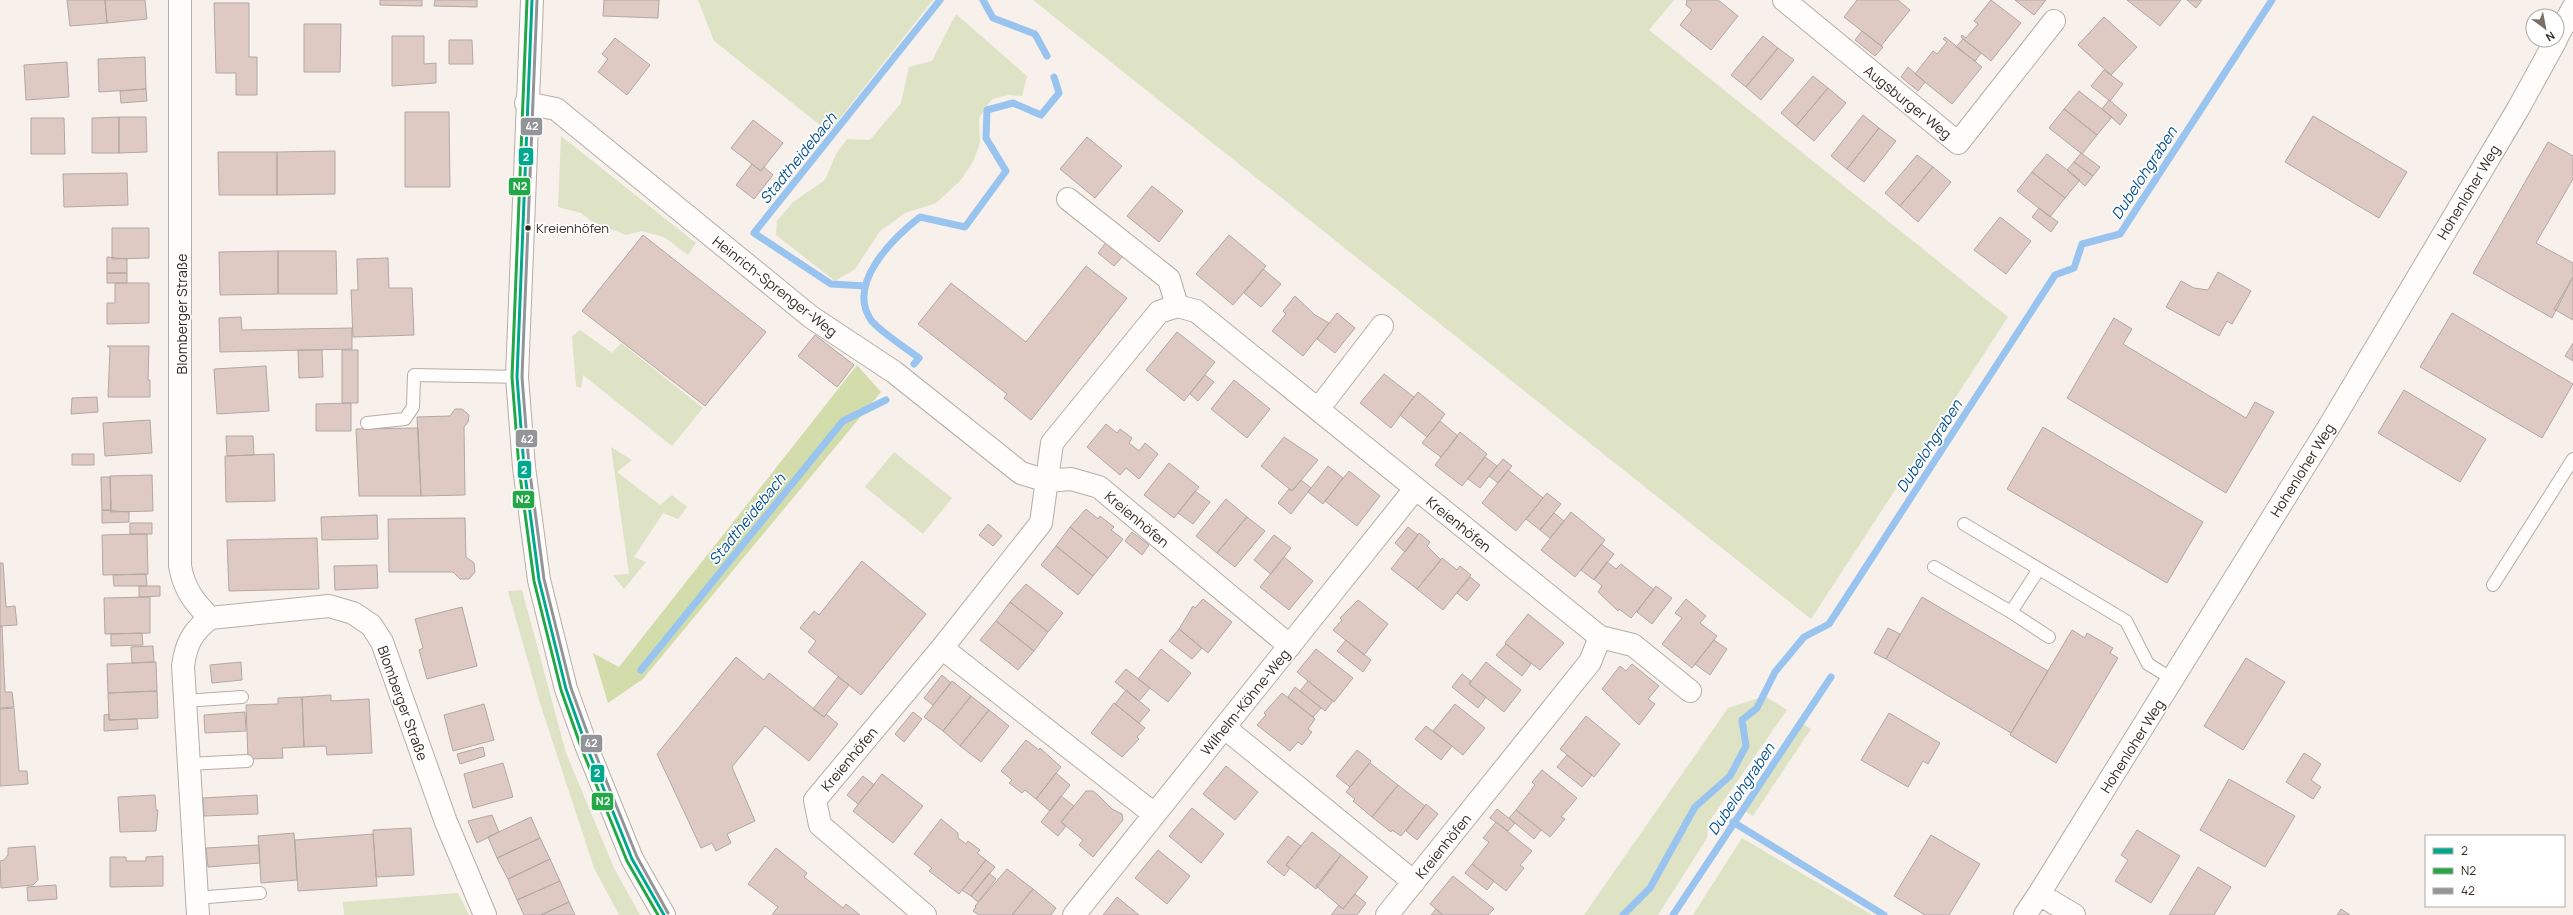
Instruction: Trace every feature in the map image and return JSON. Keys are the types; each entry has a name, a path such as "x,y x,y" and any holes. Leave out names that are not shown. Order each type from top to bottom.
{"street":[{"name":"Blomberger Straße","path":"180,0 180,566 183,581 193,601 210,618 329,606 353,613 371,625 382,642 446,822 485,915"},
{"path":"532,0 526,103 517,377 524,467 539,580 566,689 586,746 632,859 664,915"},
{"name":"Augsburger Weg","path":"1793,2 1958,143 2054,21"},
{"name":"Hohenloher Weg","path":"2565,23 2573,8"},
{"name":"Hohenloher Weg","path":"2025,915 2174,680 2338,412 2518,108 2551,48"},
{"name":"Heinrich-Sprenger-Weg","path":"526,103 556,110 811,317 894,372 1021,473 1047,481"},
{"path":"1068,199 1169,279 1178,306"},
{"name":"Kreienhöfen","path":"925,915 820,825 815,800 942,648 1041,523 1052,443 1159,312 1178,306 1196,311 1319,408 1415,488 1600,636 1633,645 1690,691"},
{"path":"1319,408 1382,326"},
{"name":"Kreienhöfen","path":"1047,481 1072,479 1099,487 1290,646"},
{"name":"Wilhelm-Köhne-Weg","path":"1074,915 1154,814 1225,728 1415,488"},
{"path":"197,906 187,764 183,666 186,645 197,628 210,618"},
{"name":"Kreienhöfen","path":"1387,915 1590,662 1600,636"},
{"path":"942,648 1154,814"},
{"name":"Kreienhöfen","path":"1225,728 1414,882"},
{"path":"2039,894 2074,915"}],"lane":[{"path":"367,422 405,419 413,407 414,375 517,377"},
{"path":"2494,585 2573,459"},
{"path":"1964,524 2126,621 2148,664 2174,680"},
{"path":"1934,567 2011,612 2049,637"},
{"path":"2011,612 2039,569"},
{"path":"184,701 242,697"},
{"path":"187,764 247,761"},
{"path":"197,906 260,894"}],"green space":[{"path":"698,0 933,0 829,132 714,41"},
{"path":"1033,0 1674,0 1649,30 2008,317 1811,619"},
{"path":"956,14 1027,76 1022,96 1009,95 992,99 979,118 980,143 973,162 960,181 936,203 905,213 880,231 855,269 835,281 776,235 777,221 793,202 825,180 836,154 847,139 870,140 901,103 909,67 932,61"},
{"path":"561,136 696,243 688,255 664,237 642,231 626,235 591,221 581,213 558,207"},
{"path":"580,330 612,353 621,343 703,408 672,446 583,375 581,388 576,386 572,336"},
{"path":"857,365 881,392 643,679 608,703 593,653 619,667"},
{"path":"611,447 632,460 617,472 660,505 672,495 687,507 678,519 663,513 634,557 646,562 624,589 613,575 629,574"},
{"path":"894,452 952,498 923,534 865,487"},
{"path":"522,590 566,753 614,868 640,915 619,915 594,868 539,700 508,591"},
{"path":"1765,696 1787,710 1708,823 1707,838 1658,915 1584,915 1728,708"},
{"path":"1798,721 1811,729 1753,816 1740,808"},
{"path":"1742,838 1872,915 1693,915"},
{"path":"458,893 469,915 344,915 343,902"}],"building":[{"path":"67,0 105,0 107,23 70,26"},
{"path":"105,0 145,0 147,19 107,23"},
{"path":"380,0 422,0 422,6 380,5"},
{"path":"435,0 477,0 477,7 434,6"},
{"path":"604,0 659,0 658,18 603,16"},
{"path":"1687,0 1718,0 1738,16 1711,50 1680,25 1692,10 1686,5"},
{"path":"1857,0 1898,0 1910,10 1881,46 1844,17"},
{"path":"1991,0 2021,23 1991,61 1961,37 1962,35 1966,38 1978,24 1974,21"},
{"path":"2015,0 2046,0 2034,15"},
{"path":"2127,0 2181,0 2160,26"},
{"path":"2187,0 2202,0 2196,8"},
{"path":"214,3 249,3 249,57 257,57 257,95 236,95 236,73 216,73"},
{"path":"2104,17 2137,47 2111,75 2078,45"},
{"path":"304,24 341,24 340,72 304,72"},
{"path":"1862,31 1883,47 1875,56 1855,40"},
{"path":"392,36 424,36 424,64 436,63 436,83 392,86"},
{"path":"1763,36 1778,48 1746,87 1731,75"},
{"path":"1945,37 1982,67 1952,104 1915,74 1933,51 1937,54 1947,42 1943,39"},
{"path":"615,38 650,65 627,95 598,72 608,59 602,54"},
{"path":"1963,39 1981,53 1975,61 1956,47"},
{"path":"449,40 472,40 473,64 449,64"},
{"path":"1778,48 1794,60 1761,100 1746,87"},
{"path":"145,57 146,89 99,92 98,59"},
{"path":"67,62 69,97 26,100 24,65"},
{"path":"1908,67 1925,82 1918,91 1901,77"},
{"path":"2104,70 2123,84 2110,101 2091,86"},
{"path":"1813,76 1828,88 1796,126 1781,113"},
{"path":"1828,88 1846,103 1814,141 1796,126"},
{"path":"146,89 147,101 121,103 120,91"},
{"path":"2079,91 2112,117 2097,135 2064,109"},
{"path":"2109,100 2127,115 2120,125 2102,109"},
{"path":"2064,109 2097,135 2082,154 2049,128"},
{"path":"405,112 449,112 450,187 405,187"},
{"path":"1863,115 1879,128 1847,169 1831,156"},
{"path":"2313,116 2407,172 2379,218 2285,162"},
{"path":"119,117 119,153 92,153 92,118"},
{"path":"119,117 146,117 147,152 119,153"},
{"path":"31,118 64,118 65,154 31,154"},
{"path":"753,120 783,143 761,171 731,148"},
{"path":"1879,128 1896,141 1864,182 1847,169"},
{"path":"1087,137 1122,166 1095,198 1060,169"},
{"path":"2548,142 2573,156 2573,179 2536,243 2573,263 2573,277 2552,318 2473,273"},
{"path":"335,151 335,194 277,195 277,152"},
{"path":"218,152 277,152 277,195 219,195"},
{"path":"2081,153 2100,167 2093,176 2074,162"},
{"path":"2047,154 2080,180 2065,198 2032,172"},
{"path":"1917,155 1933,167 1900,206 1885,193"},
{"path":"2074,162 2093,176 2085,186 2067,170"},
{"path":"752,164 761,171 764,167 773,175 754,199 736,185"},
{"path":"1933,167 1951,182 1918,222 1900,206"},
{"path":"2032,172 2065,198 2050,217 2017,191"},
{"path":"127,173 128,205 64,207 63,174"},
{"path":"1152,186 1183,211 1159,242 1127,216"},
{"path":"2039,208 2058,222 2051,232 2032,217"},
{"path":"2000,217 2031,241 2006,274 1974,250"},
{"path":"112,228 149,228 149,258 112,259"},
{"path":"643,235 766,332 705,406 582,311"},
{"path":"1229,235 1266,266 1233,305 1196,274"},
{"path":"1107,241 1124,255 1114,266 1098,253"},
{"path":"278,251 278,294 220,295 219,252"},
{"path":"278,251 336,251 337,294 278,294"},
{"path":"107,257 127,259 127,273 107,273"},
{"path":"388,258 389,288 412,288 414,335 353,337 351,290 358,290 357,259"},
{"path":"1086,266 1127,298 1031,420 1004,398 1007,394 918,324 951,283 1026,342"},
{"path":"1263,269 1281,284 1261,307 1244,293"},
{"path":"2218,272 2251,291 2232,324 2227,321 2219,336 2166,307 2181,281 2194,288 2208,290"},
{"path":"107,273 127,273 127,283 107,283"},
{"path":"2573,277 2573,320 2554,309"},
{"path":"115,283 149,283 149,323 107,324 107,303 115,303"},
{"path":"1295,296 1315,315 1329,323 1303,356 1272,331 1286,314 1283,311"},
{"path":"1337,313 1355,328 1335,353 1317,339"},
{"path":"2452,313 2573,384 2542,438 2420,367"},
{"path":"241,317 242,330 352,328 352,349 220,352 219,318"},
{"path":"2114,318 2132,329 2123,344 2246,418 2255,402 2274,412 2226,493 2067,398"},
{"path":"1177,332 1215,362 1184,401 1146,370"},
{"path":"815,335 854,365 837,387 798,356"},
{"path":"2573,343 2573,361 2565,356"},
{"path":"107,346 149,346 148,380 150,380 150,397 108,397 110,348"},
{"path":"298,350 322,350 323,377 299,378"},
{"path":"342,350 358,350 358,403 342,403"},
{"path":"266,366 269,411 217,414 214,369"},
{"path":"1384,374 1414,397 1391,428 1360,403"},
{"path":"1205,375 1214,382 1198,401 1190,394"},
{"path":"1234,380 1270,409 1247,438 1211,409"},
{"path":"2404,390 2486,439 2460,482 2378,433"},
{"path":"1418,392 1445,414 1427,437 1400,415"},
{"path":"97,397 98,412 71,414 72,398"},
{"path":"351,403 351,431 316,431 316,404"},
{"path":"455,409 462,409 469,415 468,422 464,427 465,495 421,496 417,417 450,416"},
{"path":"150,420 152,453 105,456 103,423"},
{"path":"1440,421 1458,436 1441,457 1422,443"},
{"path":"1106,424 1117,433 1120,429 1132,438 1129,443 1139,451 1145,443 1158,454 1139,479 1126,468 1120,475 1087,447"},
{"path":"2043,427 2203,522 2167,583 2007,489"},
{"path":"418,428 421,496 359,496 356,429"},
{"path":"1460,432 1487,454 1462,486 1435,465"},
{"path":"226,436 253,436 254,455 227,456"},
{"path":"1284,437 1318,460 1292,491 1261,466"},
{"path":"72,454 94,454 94,465 72,465"},
{"path":"274,454 275,501 226,502 225,456"},
{"path":"1485,457 1497,466 1480,488 1468,479"},
{"path":"1503,459 1512,466 1498,483 1489,476"},
{"path":"1169,463 1199,487 1174,518 1144,495"},
{"path":"1328,466 1343,478 1323,504 1308,492"},
{"path":"1508,470 1543,498 1516,531 1482,503"},
{"path":"1349,471 1380,496 1357,526 1325,501"},
{"path":"152,475 153,511 111,512 110,476"},
{"path":"101,477 110,477 111,510 102,510"},
{"path":"1301,480 1311,488 1291,514 1278,503 1289,489 1292,491"},
{"path":"1195,491 1210,502 1193,524 1178,513"},
{"path":"1547,493 1561,504 1540,530 1526,519"},
{"path":"1226,499 1247,517 1217,553 1196,536"},
{"path":"1086,509 1098,519 1100,516 1114,527 1111,530 1123,539 1108,558 1070,527"},
{"path":"102,510 129,512 129,522 102,523"},
{"path":"1571,512 1605,540 1575,577 1541,550"},
{"path":"1554,513 1564,521 1550,538 1540,530"},
{"path":"377,515 378,539 322,540 321,517"},
{"path":"1247,517 1265,531 1235,567 1217,553"},
{"path":"465,518 466,557 474,563 475,572 469,579 460,579 453,572 389,572 388,519"},
{"path":"130,523 152,523 152,534 130,534"},
{"path":"988,524 1002,536 993,546 979,535"},
{"path":"1070,527 1108,558 1093,576 1056,546"},
{"path":"1408,527 1418,535 1405,552 1395,543"},
{"path":"1132,532 1149,545 1142,555 1125,541"},
{"path":"1419,533 1430,542 1427,546 1441,560 1417,589 1391,569"},
{"path":"147,534 148,574 103,575 102,535"},
{"path":"1274,535 1291,548 1271,574 1254,560"},
{"path":"317,538 319,589 229,591 227,540"},
{"path":"1601,544 1614,554 1594,580 1581,570"},
{"path":"1056,546 1093,576 1078,595 1041,565"},
{"path":"1284,557 1313,581 1289,610 1260,587"},
{"path":"1442,558 1457,570 1460,566 1471,575 1443,610 1417,589"},
{"path":"862,561 926,614 861,695 808,652 816,641 800,628 814,611 819,615"},
{"path":"1607,562 1616,569 1621,564 1654,590 1631,618 1619,609 1618,611 1598,592 1602,586 1594,579"},
{"path":"0,563 3,563 6,607 15,606 17,625 0,626"},
{"path":"377,565 378,588 335,590 334,566"},
{"path":"146,574 147,586 114,586 113,575"},
{"path":"1470,577 1480,585 1467,601 1457,593"},
{"path":"1026,584 1063,613 1048,632 1010,602"},
{"path":"139,586 160,586 160,596 139,597"},
{"path":"1656,586 1672,598 1652,624 1637,612"},
{"path":"150,597 150,633 105,634 104,598"},
{"path":"1922,597 2048,671 2011,733 1886,659"},
{"path":"1203,599 1232,622 1208,653 1179,629 1193,606 1195,608"},
{"path":"1686,599 1706,616 1700,623 1717,636 1692,668 1662,644 1682,618 1675,613"},
{"path":"1358,600 1388,624 1364,655 1333,630 1342,620 1340,618"},
{"path":"1010,602 1048,632 1034,651 996,621"},
{"path":"462,607 477,666 427,679 419,650 423,648 415,619"},
{"path":"1528,614 1564,643 1540,670 1505,643"},
{"path":"996,621 1034,651 1018,670 980,640"},
{"path":"0,626 2,626 5,692 12,692 14,707 0,708"},
{"path":"1888,628 1900,634 1886,659 1874,653"},
{"path":"1179,629 1202,648 1192,659 1169,641"},
{"path":"2072,630 2085,638 2087,633 2113,648 2110,653 2118,658 2056,763 2010,735"},
{"path":"142,633 143,645 111,646 111,634"},
{"path":"1346,640 1371,660 1363,672 1337,651"},
{"path":"1714,640 1727,649 1710,675 1695,664"},
{"path":"1506,644 1531,664 1522,676 1496,655"},
{"path":"153,646 154,662 132,663 131,647"},
{"path":"1161,649 1191,673 1168,702 1138,679"},
{"path":"1316,649 1353,678 1334,702 1297,672"},
{"path":"736,657 764,680 769,673 824,717 826,714 838,724 809,761 765,726 732,767 755,821 727,834 731,843 716,851 712,843 701,848 657,754"},
{"path":"2246,658 2285,682 2243,750 2204,726"},
{"path":"156,662 157,691 108,693 107,664"},
{"path":"241,662 242,680 212,683 210,665"},
{"path":"1486,662 1521,690 1504,712 1469,684"},
{"path":"1632,664 1659,686 1648,699 1655,704 1639,725 1602,689 1620,666 1626,671"},
{"path":"1126,669 1150,688 1139,701 1115,682"},
{"path":"1462,674 1471,681 1469,684 1486,697 1478,708 1452,687"},
{"path":"942,675 951,683 933,705 924,698"},
{"path":"838,677 849,685 824,717 813,709"},
{"path":"952,681 971,696 943,731 924,717"},
{"path":"1308,681 1333,701 1325,711 1300,691"},
{"path":"1295,687 1321,708 1313,717 1288,697"},
{"path":"1126,690 1150,710 1139,723 1115,704"},
{"path":"157,691 158,718 109,720 108,693"},
{"path":"1282,693 1315,719 1308,729 1312,732 1302,745 1298,742 1290,751 1257,725 1266,715 1264,713"},
{"path":"331,695 331,701 369,699 372,753 327,755 326,746 304,747 302,697"},
{"path":"971,696 989,710 960,746 943,731"},
{"path":"302,697 304,747 282,748 283,758 248,759 246,705 278,704 278,698"},
{"path":"1114,703 1145,728 1137,737 1139,739 1122,757 1091,733"},
{"path":"484,704 494,740 453,751 444,715"},
{"path":"1455,704 1485,728 1463,755 1433,731"},
{"path":"14,708 19,771 27,771 28,784 0,786 0,709"},
{"path":"989,710 1009,726 981,762 960,746"},
{"path":"245,712 246,731 205,733 204,715"},
{"path":"913,712 922,719 904,742 895,734"},
{"path":"1889,713 1940,743 1928,764 1923,761 1908,787 1861,760"},
{"path":"109,714 109,720 137,719 138,729 104,731 104,715"},
{"path":"1586,716 1620,744 1594,777 1560,749"},
{"path":"1426,726 1452,746 1441,760 1415,739"},
{"path":"1026,740 1039,750 1040,748 1061,767 1036,799 1025,790 1022,793 1009,783 1012,780 1001,771"},
{"path":"483,747 485,756 460,764 457,754"},
{"path":"1357,750 1371,761 1350,787 1336,776"},
{"path":"2304,753 2321,764 2311,780 2321,787 2313,799 2286,782"},
{"path":"1567,755 1592,775 1582,787 1557,767"},
{"path":"503,763 513,797 473,808 464,774"},
{"path":"1370,763 1398,785 1372,817 1353,801 1355,799 1346,792"},
{"path":"1226,766 1258,792 1235,820 1203,794"},
{"path":"1542,770 1577,798 1561,817 1565,819 1550,837 1516,810 1535,785 1532,782"},
{"path":"1056,773 1070,785 1050,811 1036,799"},
{"path":"882,774 923,806 893,843 853,811"},
{"path":"863,776 874,785 858,804 847,795"},
{"path":"2229,779 2295,816 2265,867 2200,830"},
{"path":"1398,785 1425,806 1401,836 1392,830 1391,832 1372,817"},
{"path":"1086,791 1093,791 1112,809 1122,814 1123,820 1093,857 1079,845 1083,840 1061,822"},
{"path":"155,795 156,810 158,810 156,831 120,832 118,797"},
{"path":"257,795 258,814 204,816 203,798"},
{"path":"1061,796 1074,806 1061,822 1066,826 1058,836 1041,822"},
{"path":"1426,804 1438,814 1417,840 1406,831"},
{"path":"1192,808 1224,834 1201,863 1169,836"},
{"path":"1497,809 1515,823 1508,831 1490,818"},
{"path":"1516,810 1541,830 1534,839 1509,818"},
{"path":"492,815 499,832 477,843 468,821"},
{"path":"531,817 540,838 497,858 488,837"},
{"path":"941,819 958,833 958,838 966,844 968,841 980,850 977,853 986,860 959,894 929,871 932,868 914,854"},
{"path":"1496,822 1532,851 1520,865 1524,868 1506,891 1472,864 1489,842 1483,838"},
{"path":"411,828 414,875 376,877 373,830"},
{"path":"2137,830 2180,856 2151,903 2115,881 2128,860 2121,855"},
{"path":"1312,832 1341,855 1316,889 1286,865"},
{"path":"294,833 297,880 261,883 258,836"},
{"path":"373,834 377,886 298,891 295,840"},
{"path":"1931,835 1980,864 1949,915 1925,915 1894,896"},
{"path":"1288,836 1301,846 1286,865 1290,868 1284,876 1267,862"},
{"path":"540,838 550,859 508,879 497,858"},
{"path":"259,845 260,863 208,867 206,848"},
{"path":"35,846 38,880 33,885 1,888 0,861 4,860 8,855 8,848"},
{"path":"776,848 807,873 804,877 843,908 846,904 860,915 772,915 778,907 748,884"},
{"path":"1158,850 1190,876 1167,904 1135,878"},
{"path":"1341,855 1368,877 1343,909 1316,886"},
{"path":"163,856 163,886 110,887 110,857 126,857 126,861 146,861 146,857"},
{"path":"550,859 560,881 517,900 508,879"},
{"path":"986,860 995,867 971,896 962,890"},
{"path":"1472,864 1494,881 1487,890 1465,873"},
{"path":"2198,867 2231,887 2214,915 2169,915"},
{"path":"1007,869 1033,889 1012,915 979,915 973,911 976,907 975,906"},
{"path":"989,873 996,879 978,902 971,896"},
{"path":"1453,876 1494,909 1488,915 1443,915 1430,904"},
{"path":"560,881 569,902 541,915 524,915 517,900"},
{"path":"56,885 57,899 28,901 27,887"},
{"path":"1033,889 1056,908 1051,915 1012,915"},
{"path":"1355,894 1366,903 1357,915 1331,915 1339,905 1343,909"},
{"path":"1117,897 1139,915 1103,915"},
{"path":"569,902 575,915 541,915"},
{"path":"1436,909 1443,915 1431,915"},
{"path":"2341,909 2350,915 2337,915"}],"waterway":[{"name":"Stadtheidebach","path":"865,286 831,284 754,233 940,0"},
{"name":"Stadtheidebach","path":"983,0 993,18 1035,34 1047,56"},
{"name":"Dubelohgraben","path":"1623,915 1650,888 1695,807 1730,776 1746,746 1742,720 1757,708 1775,672 1804,637 1829,624 2055,275 2074,268 2082,244 2120,234 2272,0"},
{"name":"Stadtheidebach","path":"914,364 919,358 886,334 871,320 865,306 864,292 868,277 886,249 920,217 965,227 1006,171 986,138 987,110 1013,103 1041,115 1059,93 1054,77"},
{"name":"Stadtheidebach","path":"641,670 843,421 886,400"},
{"name":"Dubelohgraben","path":"1673,915 1831,677"},
{"path":"1733,822 1884,915"}],"transit line":[{"name":"N2","path":"527,0 512,377 519,468 534,581 561,690 581,747 627,861 658,915"},
{"name":"2","path":"532,0 517,377 524,467 539,580 566,689 586,745 632,859 664,915"},
{"name":"42","path":"537,0 522,377 529,466 544,579 571,688 591,743 637,857 668,913"}],"place":[{"name":"Kreienhöfen","path":"528,228"}]}
